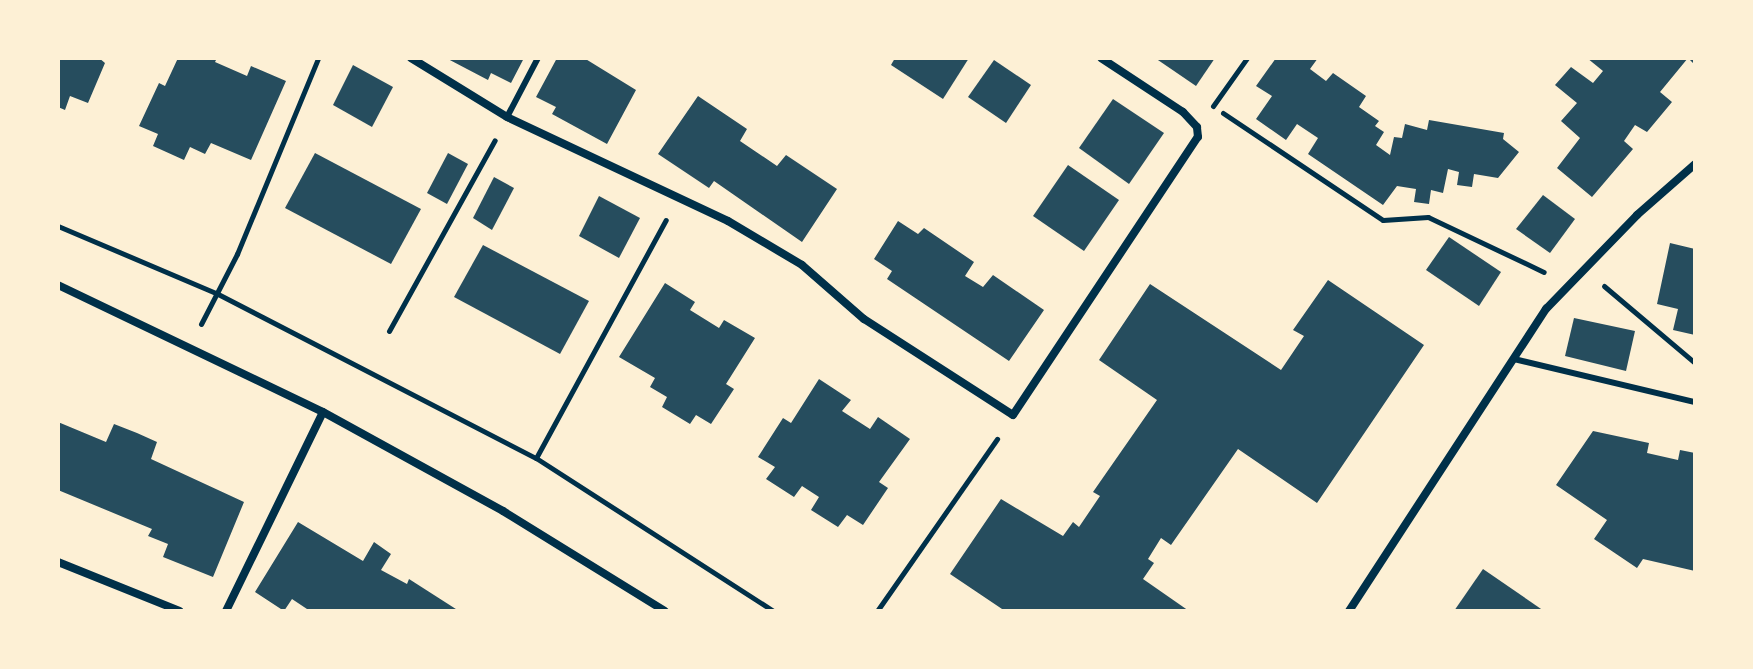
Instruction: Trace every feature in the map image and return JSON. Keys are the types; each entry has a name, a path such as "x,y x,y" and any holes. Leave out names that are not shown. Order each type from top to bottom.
{"street":[{"path":"411,58 507,117 679,194 802,265 864,319 1013,415 1195,146 1197,127 1101,58"},
{"path":"1349,611 1546,309 1695,164"},
{"path":"58,285 323,412 503,511 665,611"},
{"path":"226,611 323,412"},
{"path":"58,562 180,611"}],"lane":[{"path":"507,117 538,58"},
{"path":"1514,359 1695,402"}],"path":[{"path":"190,346 318,58"},
{"path":"1197,127 1247,58"},
{"path":"1213,105 1383,220 1428,217 1570,284"},
{"path":"389,331 507,117"},
{"path":"536,458 679,194"},
{"path":"58,226 216,293 536,458 773,611"},
{"path":"1584,269 1695,363"},
{"path":"877,611 1013,415"}],"building":[{"path":"58,58 99,58 105,63 88,103 70,96 65,110 58,107"},
{"path":"178,58 217,58 215,62 247,76 251,66 286,81 251,160 211,143 205,154 190,147 184,160 153,146 158,134 139,126 159,83 165,86"},
{"path":"446,58 524,58 511,83 491,73 488,80"},
{"path":"557,58 584,58 636,90 607,144 552,114 556,107 536,97"},
{"path":"895,58 969,58 943,99 891,65"},
{"path":"1155,58 1215,58 1196,86"},
{"path":"1276,58 1318,58 1310,69 1326,81 1333,73 1366,96 1359,107 1379,121 1375,126 1384,132 1376,145 1390,155 1394,137 1402,138 1405,124 1427,130 1429,120 1504,133 1503,139 1519,152 1498,178 1474,174 1472,187 1457,185 1459,172 1448,169 1443,193 1431,190 1429,204 1414,202 1416,189 1397,186 1383,205 1308,154 1318,138 1297,124 1286,140 1256,119 1272,96 1256,86"},
{"path":"1587,58 1688,58 1660,92 1672,102 1647,132 1635,125 1624,141 1633,149 1592,197 1557,168 1580,138 1561,121 1577,103 1555,85 1571,67 1593,83 1603,71"},
{"path":"994,60 1031,85 1006,123 968,97"},
{"path":"353,65 393,87 372,127 333,105"},
{"path":"698,96 747,129 740,141 777,166 786,155 837,189 802,242 714,181 709,188 658,154"},
{"path":"1113,99 1164,133 1129,184 1079,148"},
{"path":"315,153 421,209 391,264 285,208"},
{"path":"448,153 468,164 447,204 427,193"},
{"path":"1068,165 1119,200 1084,251 1033,216"},
{"path":"494,177 514,188 492,230 473,218"},
{"path":"1543,195 1575,219 1550,253 1516,229"},
{"path":"599,196 640,218 619,258 579,236"},
{"path":"898,221 918,234 924,228 974,262 965,276 983,287 993,275 1044,310 1009,361 887,279 892,271 874,259"},
{"path":"1449,237 1501,272 1479,306 1426,270"},
{"path":"1670,243 1695,249 1695,335 1673,330 1678,309 1657,304"},
{"path":"483,245 589,301 560,354 454,297"},
{"path":"1328,280 1424,345 1317,503 1238,449 1171,545 1161,538 1148,559 1154,563 1143,579 1189,611 1005,611 950,574 1001,499 1063,536 1073,522 1079,527 1100,496 1093,492 1157,400 1099,360 1150,284 1281,370 1304,336 1293,330"},
{"path":"665,283 695,302 690,310 719,328 724,320 755,338 726,384 734,389 711,424 696,415 690,424 662,407 667,397 650,387 655,378 619,357"},
{"path":"1574,318 1635,331 1626,371 1565,356"},
{"path":"819,379 851,400 842,411 870,429 878,417 910,439 879,482 888,488 863,525 847,515 838,527 811,510 819,497 802,486 794,497 766,479 775,467 758,457 783,418 791,423"},
{"path":"58,422 106,442 114,424 137,433 157,442 151,459 244,502 213,577 163,557 168,544 148,536 152,529 58,490"},
{"path":"1593,431 1649,443 1647,453 1678,460 1680,450 1695,453 1695,571 1643,559 1637,568 1594,539 1607,520 1556,485"},
{"path":"298,522 363,561 374,542 391,554 381,570 407,584 409,579 459,611 310,611 292,599 284,611 255,592"},
{"path":"1483,569 1544,611 1454,611"}]}
